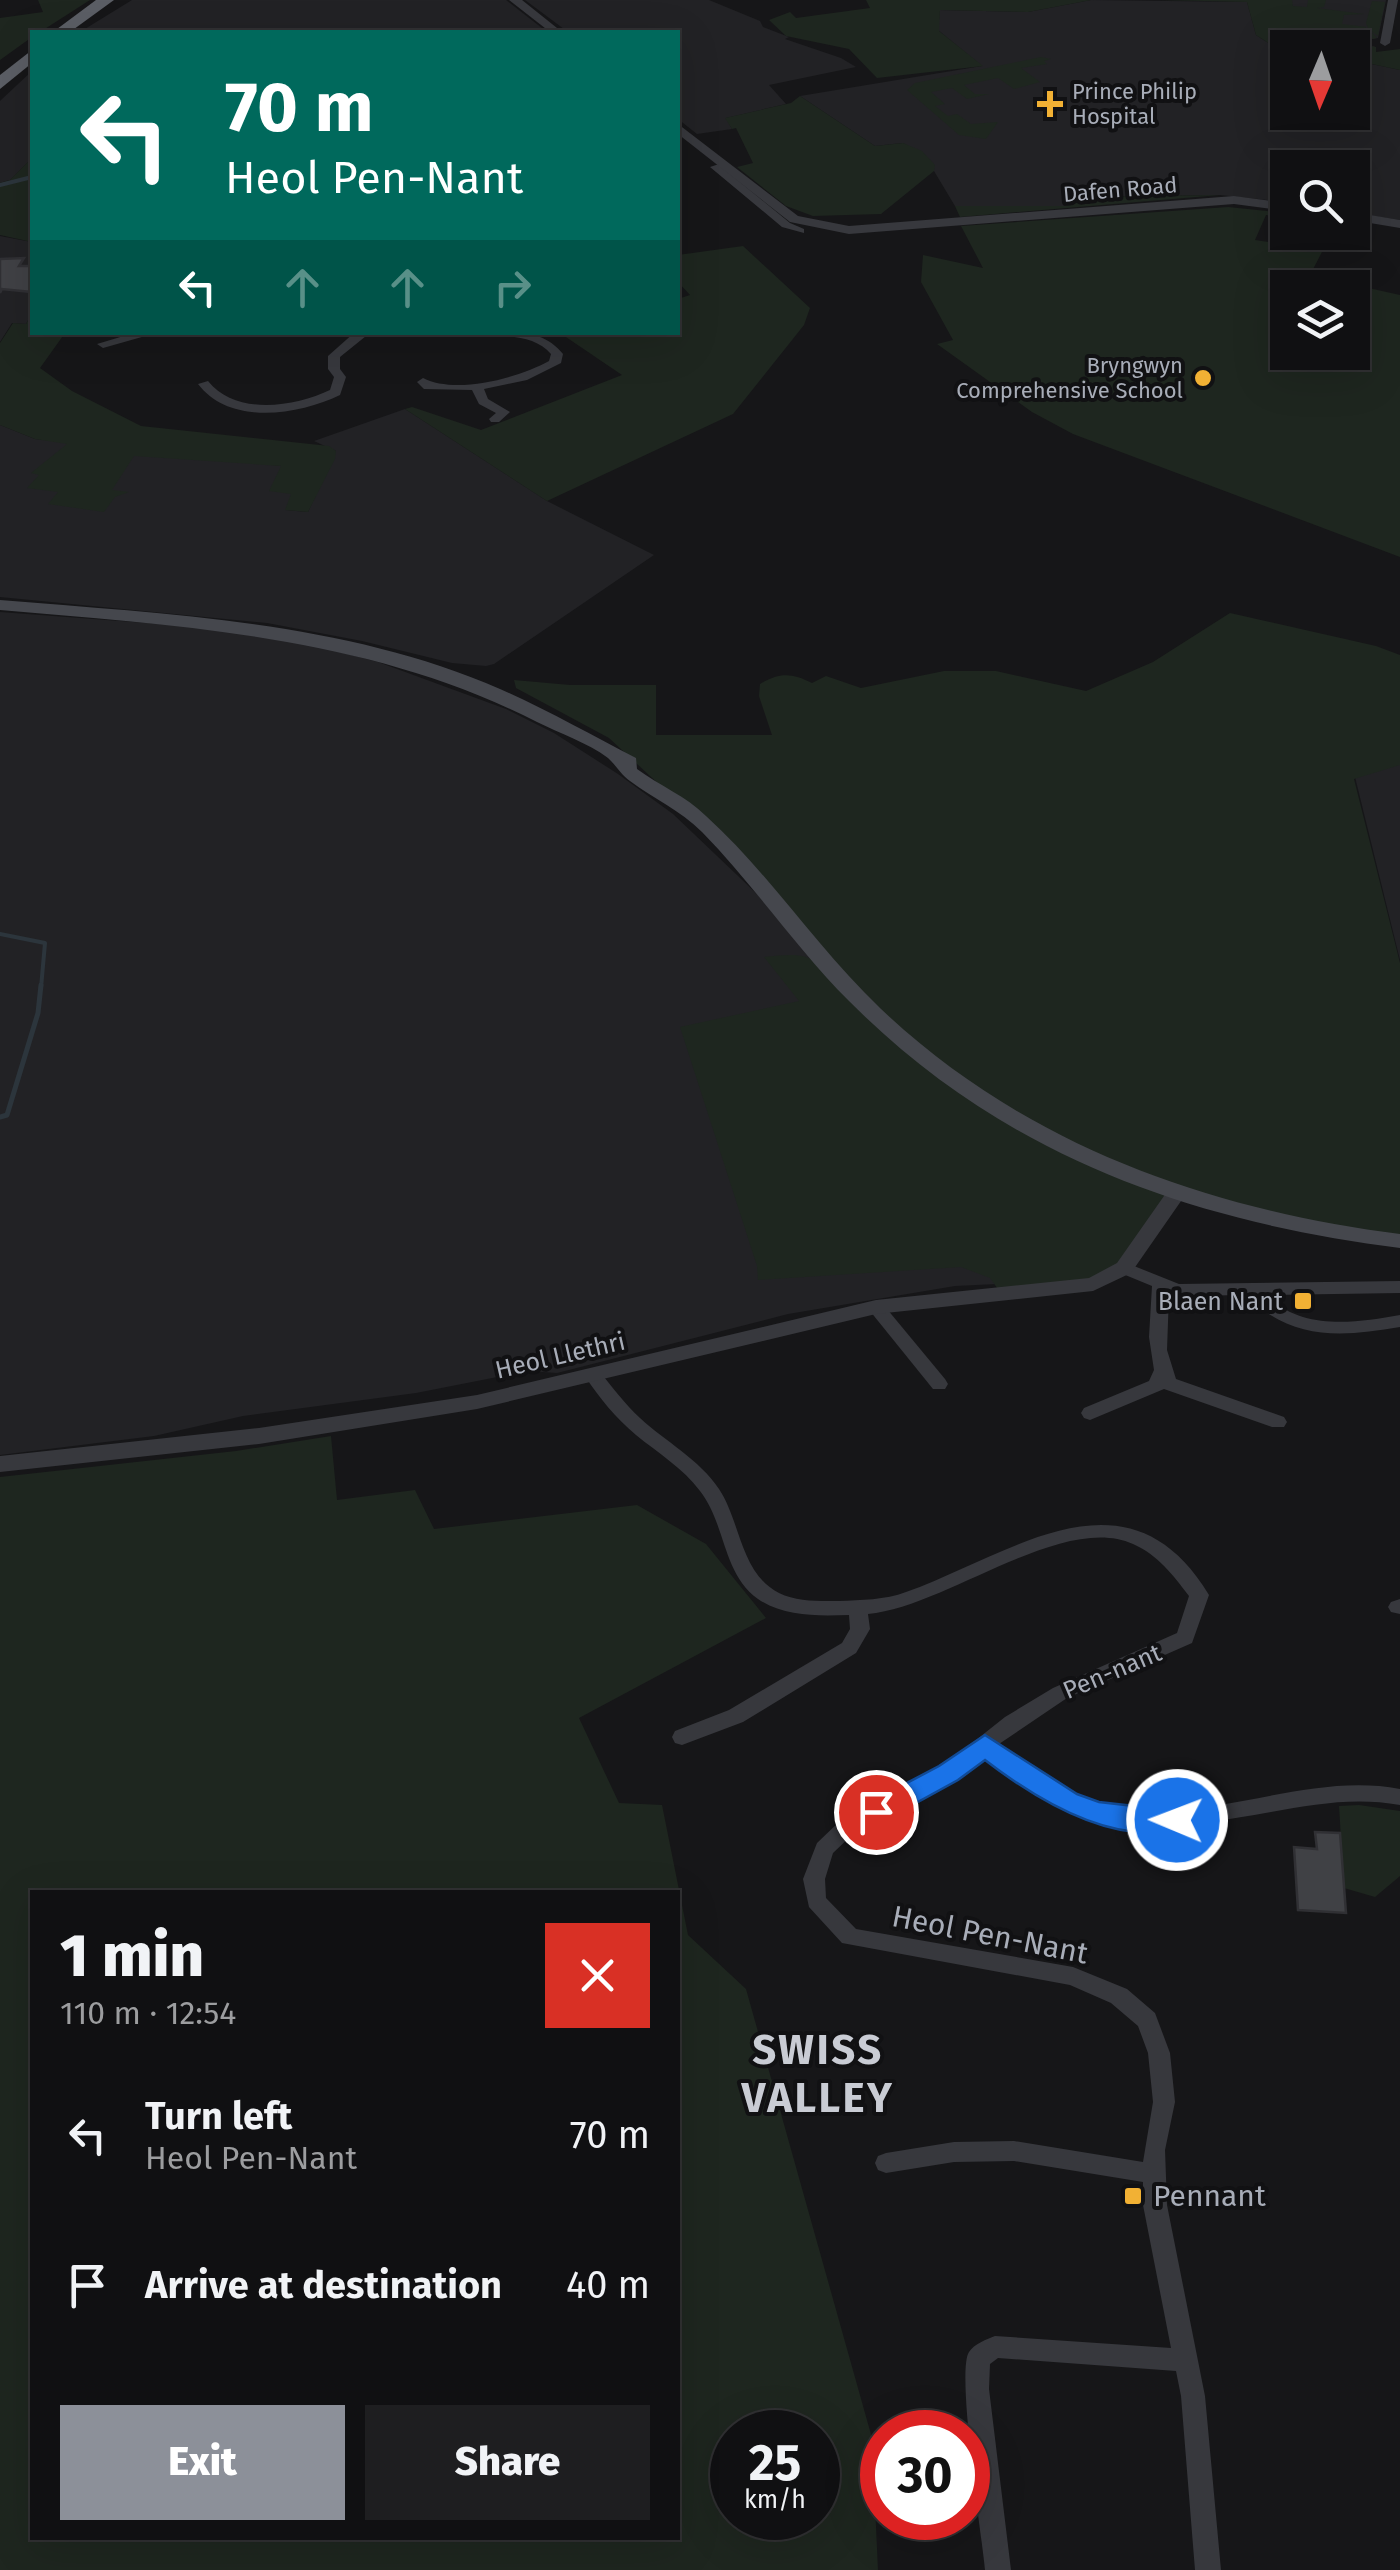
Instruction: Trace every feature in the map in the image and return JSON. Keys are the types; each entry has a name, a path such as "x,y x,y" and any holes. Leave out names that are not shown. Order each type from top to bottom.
{"highway":[{"path":"63,30 106,0"},
{"path":"0,84 30,57"}],"main road":[{"path":"0,605 208,623 297,636 383,656 492,692 549,718 618,758 642,783 676,800 747,869 855,996 972,1095 1035,1133 1178,1191 1279,1220 1400,1240"}],"street":[{"path":"515,0 553,30"},
{"path":"1384,43 1393,0"},
{"path":"680,130 725,165"},
{"path":"725,165 715,167 786,226 800,231"},
{"name":"Dafen Road","path":"725,165 783,211 811,224 849,230 1234,200 1270,205"},
{"path":"1370,219 1400,224"},
{"path":"103,344 142,335"},
{"path":"204,384 211,395 223,402 276,409 308,406 336,392 340,377 334,369 334,356 358,335"},
{"path":"423,382 478,389 536,374 554,364 554,347 531,338 494,335"},
{"path":"478,389 483,401 504,412 495,419"},
{"path":"1178,1191 1124,1268 1161,1286 1251,1290 1400,1287"},
{"name":"Heol Llethri","path":"0,1464 359,1422 476,1402 876,1307 1094,1284 1124,1268"},
{"path":"1090,1413 1157,1385 1161,1373 1161,1286"},
{"path":"1251,1290 1263,1304 1314,1327 1359,1329 1400,1322"},
{"path":"876,1307 938,1384"},
{"path":"1161,1373 1170,1384 1278,1422"},
{"name":"Pen-nant","path":"594,1376 623,1412 686,1461 711,1490 742,1568 764,1593 816,1610 884,1606 912,1598 1048,1538 1106,1529 1150,1542 1180,1564 1199,1595 1185,1638 1060,1693 985,1746"},
{"path":"682,1737 736,1716 849,1648 860,1628 858,1607"},
{"path":"985,1746 1068,1802 1122,1818 1177,1820 1345,1790 1400,1797"},
{"name":"Heol Pen-Nant","path":"985,1746 948,1773 848,1826 824,1848 817,1864 816,1902 850,1936 1073,1976 1119,1996 1147,2020 1159,2053 1164,2102 1154,2174 1155,2205 1193,2396 1208,2570"},
{"path":"886,2163 954,2152 1014,2151 1154,2174"},
{"path":"998,2570 977,2389 978,2358 995,2347 1185,2360"}],"shaded area":[{"path":"38,0 90,0 43,30 30,30 30,38 0,60 0,18 43,12"},
{"path":"132,0 506,0 544,30 83,30"},
{"path":"525,0 709,0 760,21 763,27 789,37 785,39 856,67 769,85 786,104 726,118 732,129 697,134 680,121 680,30 565,30"},
{"path":"866,0 1091,0 1028,12 940,10 939,31 983,66 877,78 849,49 786,36 769,20 790,12 796,18 870,8"},
{"name":"Prince Philip Hospital","path":"1091,0 1247,2 1256,35 1270,44 1270,130 1370,130 1370,64 1400,70 1400,220 1370,216 1370,150 1270,150 1270,200 1220,195 1069,197 1067,206 955,206 934,165 916,150 903,143 875,146 800,96 982,66 938,30 940,10 1028,12"},
{"path":"1159,0 1292,0 1293,6 1307,7 1308,0 1326,0 1324,7 1317,8 1364,14 1344,15 1342,24 1366,27 1270,30 1270,44 1256,35 1247,2"},
{"path":"1265,0 1386,0 1378,38 1370,39 1370,30 1319,30"},
{"path":"1372,1 1385,2 1378,36 1371,31 1377,38 1370,39 1366,23"},
{"path":"1370,46 1376,47 1376,52 1400,49 1400,70 1370,64"},
{"path":"1041,57 1051,59 1044,61 1047,64 1021,68 1040,82 1014,89 998,78 964,85 975,94 989,94 967,99 952,88 931,92 945,104 935,106 948,116 957,114 971,124 998,122 986,139 959,135 907,90 915,83"},
{"path":"30,73 30,160 10,180 0,183 0,101"},
{"path":"800,96 875,146 903,143 922,151 935,165 934,171 881,214 813,216 786,206 737,167 753,163 736,128 732,129 725,118 791,103"},
{"path":"30,160 30,242 0,235 0,183 10,180"},
{"path":"1220,195 960,217 955,206 1067,206 1069,197"},
{"name":"Bryngwyn Comprehensive School","path":"1228,207 1270,211 1255,240 1270,242 1270,250 1323,250 1313,270 1270,270 1270,370 1370,370 1370,288 1400,295 1400,557 1073,434 1032,412 937,344 953,340 921,282 923,255 983,268 961,226"},
{"path":"0,236 30,242 30,317 26,324 12,323 0,342"},
{"path":"743,246 810,308 804,325 733,414 547,501 405,409 412,407 481,430 622,375 563,335 680,335 680,298 690,295 680,284 680,255"},
{"path":"30,317 30,335 64,335 40,368 72,391 141,426 329,446 336,451 335,459 308,512 285,510 291,494 269,491 281,466 134,456 112,490 129,492 115,497 104,512 48,504 58,492 27,488 39,475 31,473 67,444 35,439 0,425 0,343 13,323 26,324"},
{"path":"405,409 547,501 654,555 486,666 452,663 267,623 0,597 0,425 35,439 282,466 292,494 286,510 308,512 336,451 314,441"},
{"path":"0,612 200,627 313,645 378,662 506,709 554,733 618,774 673,814 759,896 859,1015 1037,1282 955,1286 788,1314 557,1373 528,1371 416,1393 243,1416 154,1436 0,1455"},
{"path":"1230,613 1400,655 1400,765 1354,779 1400,963 1400,1241 1179,1191 1124,1268 1093,1284 1000,1292 990,1278 961,1267 758,1280 757,1266 680,1027 799,1001 764,957 793,955 810,959 847,989 677,801 609,738 516,688 514,680 570,685 656,685 656,735 772,735 759,696 760,684 774,677 792,676 812,683 826,676 861,688 944,671 996,671 1086,691 1153,662"},
{"path":"1400,730 1400,960 1344,732"},
{"path":"331,1436 337,1500 415,1490 434,1529 637,1505 706,1544 766,1618 579,1718 619,1803 662,1805 679,1890 30,1890 30,2540 680,2540 680,1895 688,1935 746,1989 864,2410 860,2410 860,2540 877,2540 878,2570 0,2570 0,1477 236,1451"},
{"path":"1339,1806 1400,1811 1400,1876 1375,1897 1344,1888"}],"building":[{"path":"24,258 19,266 30,266 30,292 2,289 0,293 0,259"},
{"path":"1315,1832 1340,1833 1346,1913 1298,1910 1294,1847 1317,1849"}],"waterway":[{"path":"0,185 30,178"},
{"path":"0,934 45,943 41,988"},
{"path":"0,1117 7,1115 38,1013 41,985"}],"place":[{"name":"Prince Philip Hospital","path":"1050,104"},
{"name":"Bryngwyn Comprehensive School","path":"1203,378"},
{"name":"Blaen Nant","path":"1303,1301"},
{"name":"Pennant","path":"1133,2196"}],"district":[{"name":"SWISS VALLEY","path":"818,2073"}],"route":[{"path":"876,1812 948,1773 985,1746 1068,1802 1122,1818 1177,1820"}]}
